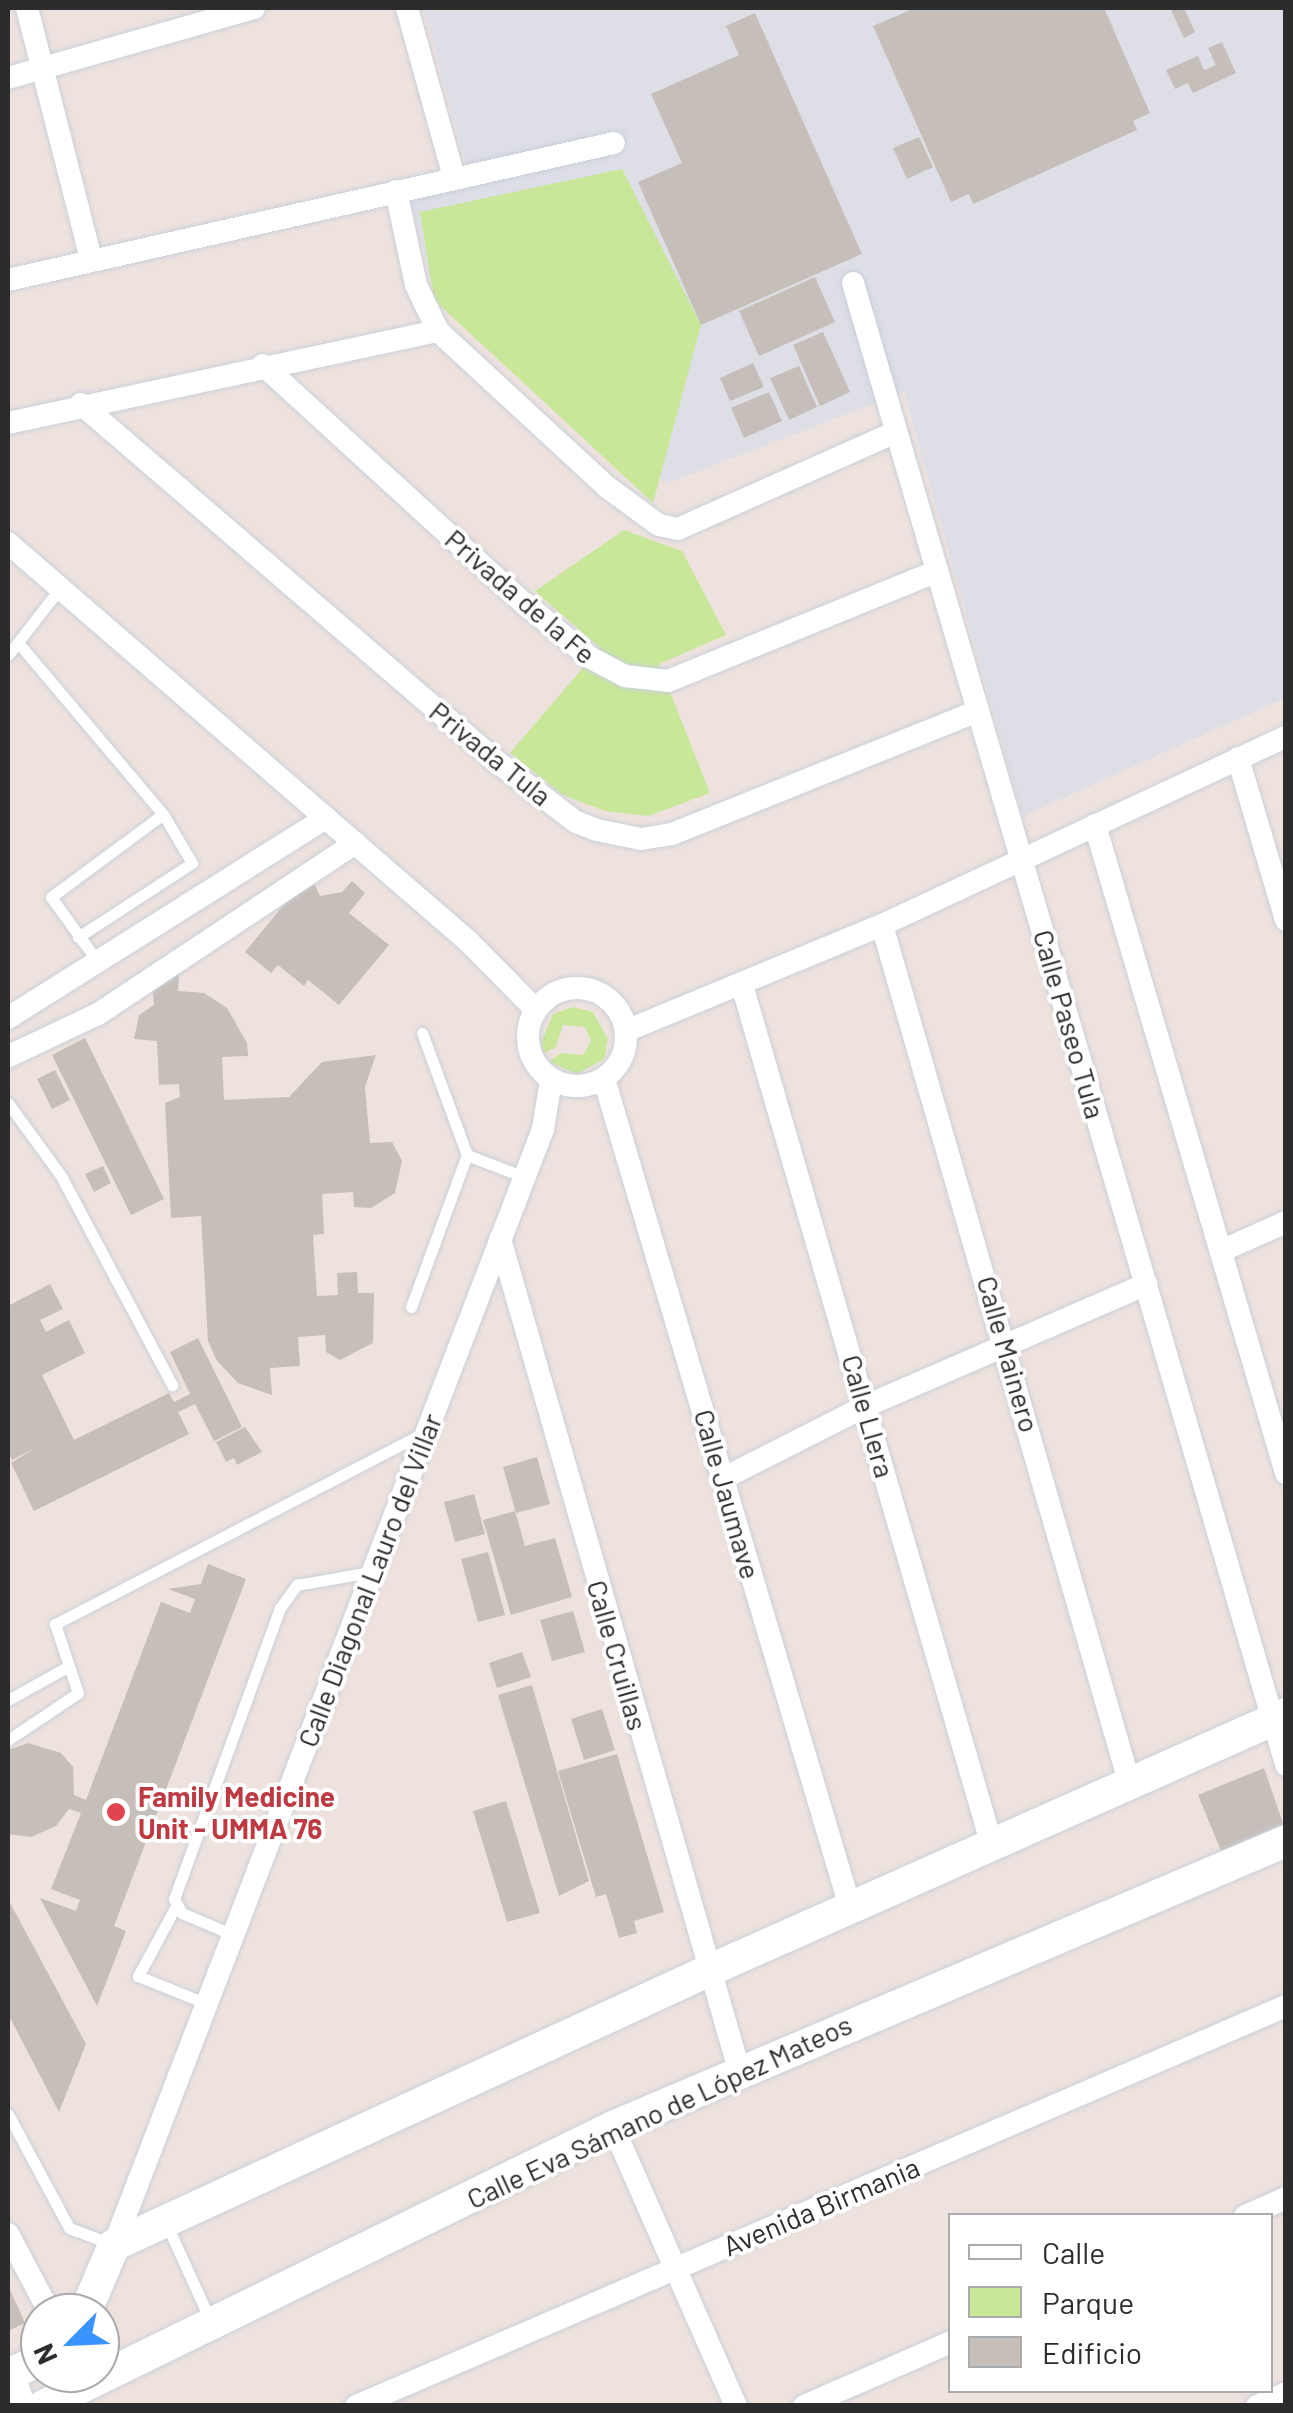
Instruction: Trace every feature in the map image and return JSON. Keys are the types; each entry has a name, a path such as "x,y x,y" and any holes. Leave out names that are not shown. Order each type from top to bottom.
{"main road":[{"path":"94,2293 114,2245 708,1971 993,1849 1280,1717"},
{"name":"Calle Eva Sámano de López Mateos","path":"44,2406 613,2127 739,2070 1286,1841"}],"street":[{"path":"28,8 91,259"},
{"path":"8,78 254,8"},
{"path":"407,8 454,178"},
{"path":"8,280 614,144"},
{"path":"396,192 416,285 438,331 607,488 659,525 678,529 896,432"},
{"name":"Calle Paseo Tula","path":"853,283 1146,1284 1280,1717 1286,1765"},
{"path":"8,423 263,365 438,331"},
{"name":"Privada de la Fe","path":"263,365 549,624 625,676 668,681 937,571"},
{"name":"Privada Tula","path":"81,404 496,760 576,822 597,830 641,838 672,834 978,711"},
{"path":"8,543 355,843 536,1010"},
{"path":"626,1031 882,925 1021,857 1286,738"},
{"path":"1238,758 1286,920"},
{"path":"8,1018 100,965 326,818"},
{"path":"1095,825 1286,1474"},
{"path":"8,1055 98,1014 355,843"},
{"name":"Calle Mainero","path":"882,925 1007,1347 1130,1785"},
{"name":"Calle Llera","path":"742,985 993,1849"},
{"path":"584,988 607,998 626,1031 623,1056 604,1079 584,1086 551,1080 528,1043 536,1010 558,991 584,988"},
{"name":"Calle Jaumave","path":"604,1079 851,1910"},
{"name":"Calle Diagonal Lauro del Villar","path":"114,2245 524,1177 551,1080"},
{"path":"1221,1250 1286,1222"},
{"name":"Calle Cruillas","path":"500,1239 739,2070"},
{"path":"724,1478 866,1406 1146,1284"},
{"name":"Avenida Birmania","path":"356,2406 1286,2006"},
{"path":"613,2127 679,2267 736,2406"},
{"path":"1252,2213 1286,2198"},
{"path":"8,2234 39,2293"},
{"path":"804,2406 948,2343"},
{"path":"1257,2406 1286,2393"}],"lane":[{"path":"8,656 60,588"},
{"path":"20,645 162,814 192,863 78,937"},
{"path":"100,965 50,896 162,814"},
{"path":"411,1307 467,1156 422,1033"},
{"path":"8,1103 62,1176 172,1386"},
{"path":"467,1156 524,1177"},
{"path":"8,1740 74,1700 78,1693 55,1624 426,1432"},
{"path":"205,2003 138,1976 176,1906 288,1592 316,1579 372,1572"},
{"path":"8,1700 68,1668"},
{"path":"176,1906 232,1934"},
{"path":"8,2114 69,2228 114,2245"},
{"path":"165,2222 213,2326"}],"shaded area":[{"path":"424,8 1285,8 1285,698 1023,816 904,392 665,484 433,289 405,177 467,167"}],"green space":[{"path":"622,169 701,325 653,503 434,300 420,212"},
{"path":"624,530 682,551 726,635 659,664 710,793 648,816 605,811 563,795 510,753 600,648 535,591"},
{"path":"573,1007 593,1012 608,1039 604,1059 577,1074 549,1062 561,1053 583,1055 591,1041 585,1027 563,1025 556,1047 544,1053 541,1043 553,1014"}],"building":[{"path":"915,8 1104,8 1150,113 1133,121 1137,130 973,204 969,194 951,202 873,26"},
{"path":"1170,8 1184,8 1195,32 1184,38"},
{"path":"755,13 862,254 701,325 638,182 682,163 651,94 739,55 726,26"},
{"path":"1222,42 1236,73 1193,93 1188,83 1175,89 1166,70 1198,56 1204,70 1216,65 1208,48"},
{"path":"919,137 933,167 907,179 893,148"},
{"path":"815,277 835,322 759,356 739,311"},
{"path":"823,332 850,392 820,406 793,345"},
{"path":"753,363 764,387 730,401 720,378"},
{"path":"799,366 817,407 789,420 770,378"},
{"path":"769,392 782,421 744,438 731,408"},
{"path":"352,881 365,893 349,913 389,945 339,1005 308,980 304,986 278,965 271,973 245,952 300,885 315,885 320,896 342,892"},
{"path":"171,974 179,974 178,991 204,993 227,1008 247,1043 248,1056 222,1057 224,1100 289,1097 322,1062 376,1055 365,1087 370,1143 392,1142 402,1161 395,1193 371,1208 354,1207 353,1192 322,1194 324,1234 313,1235 317,1296 338,1295 337,1273 357,1272 358,1293 374,1293 373,1343 340,1360 326,1352 325,1335 298,1337 300,1366 270,1368 272,1395 238,1383 217,1361 208,1341 201,1216 171,1218 165,1103 180,1097 179,1084 159,1085 157,1041 134,1039 139,1015 154,1005 153,993"},
{"path":"85,1038 164,1199 131,1215 52,1055"},
{"path":"55,1070 70,1100 52,1109 37,1079"},
{"path":"103,1166 111,1183 94,1192 85,1174"},
{"path":"50,1284 63,1309 40,1320 46,1332 69,1320 85,1353 42,1375 74,1440 169,1393 174,1402 190,1394 170,1352 198,1338 242,1427 214,1441 195,1404 178,1412 189,1434 34,1511 11,1463 35,1448 12,1460 8,1451 8,1306"},
{"path":"245,1427 262,1452 237,1465 234,1458 226,1462 216,1442"},
{"path":"537,1457 550,1504 516,1513 503,1467"},
{"path":"474,1494 485,1534 455,1542 444,1502"},
{"path":"515,1511 525,1546 555,1538 572,1597 511,1615 483,1520"},
{"path":"488,1552 505,1615 478,1622 461,1559"},
{"path":"208,1564 246,1579 114,1926 126,1931 97,2006 40,1898 76,1911 80,1900 51,1889 81,1813 69,1809 56,1826 31,1837 8,1834 8,1750 28,1743 61,1753 73,1767 74,1795 86,1800 161,1602 190,1613 195,1599 168,1589 201,1584"},
{"path":"573,1611 585,1652 552,1661 540,1620"},
{"path":"522,1652 531,1677 497,1688 489,1663"},
{"path":"532,1685 589,1881 559,1896 498,1695"},
{"path":"602,1709 615,1750 584,1760 571,1719"},
{"path":"617,1754 664,1912 634,1921 637,1933 619,1938 606,1894 596,1897 558,1771"},
{"path":"1264,1768 1286,1832 1224,1858 1198,1795"},
{"path":"506,1801 540,1913 507,1922 473,1811"},
{"path":"8,1899 86,2044 59,2112 8,2014"},
{"path":"8,2285 20,2312 20,2325 8,2331"}],"place":[{"name":"Family Medicine Unit - UMMA 76","path":"116,1812"}]}
